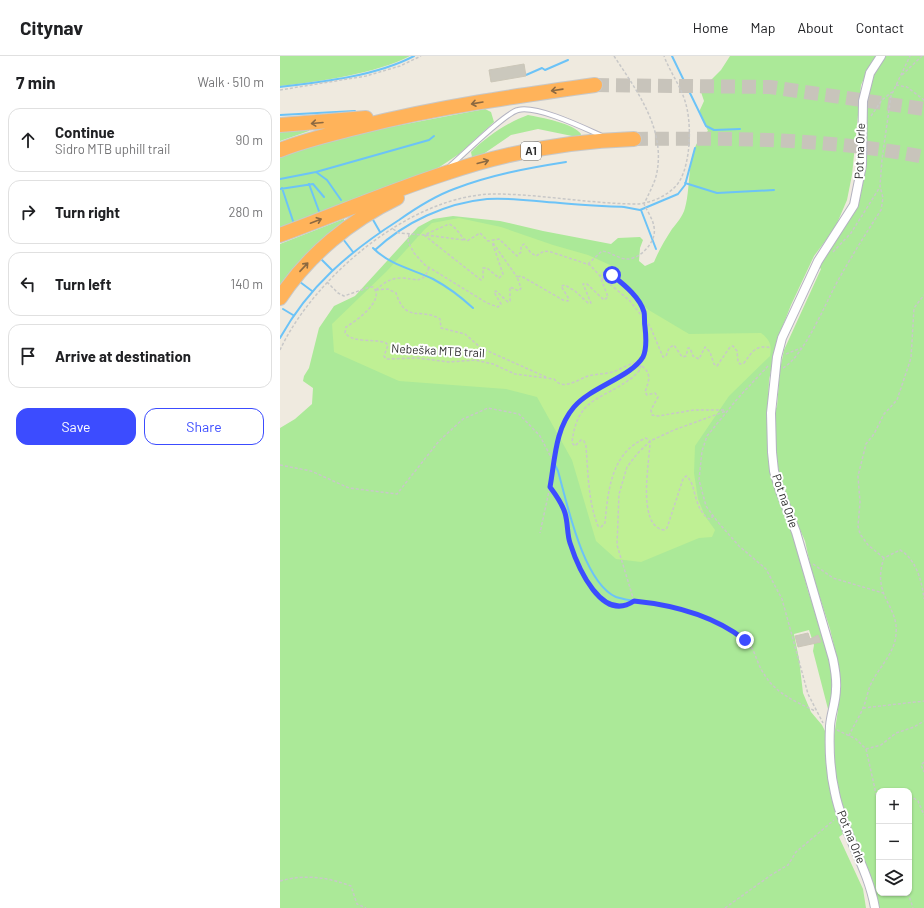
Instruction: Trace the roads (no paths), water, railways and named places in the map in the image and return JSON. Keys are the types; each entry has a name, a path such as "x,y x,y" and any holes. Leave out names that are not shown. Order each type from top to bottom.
{"highway":[{"path":"280,125 406,115 517,103 596,84"},
{"path":"280,150 323,136 406,115"},
{"name":"A1","path":"280,235 438,176 534,151 612,140 634,139"},
{"path":"280,298 296,275 323,248 341,233 369,213 438,176"}],"street":[{"name":"Pot na Orle","path":"875,908 868,879 841,815 831,770 830,726 836,690 836,676 833,659 802,557 796,532 774,471 771,434 778,354 782,338 818,261 854,205 862,165 863,101 866,86 881,56"}],"lane":[{"path":"438,176 500,122 517,103 544,112 612,140"}],"waterway":[{"path":"280,87 331,80 366,73 383,69 414,56"},
{"path":"672,56 706,126 714,130 740,129"},
{"path":"526,75 542,68 545,70 568,60"},
{"path":"280,115 355,111"},
{"path":"280,179 316,172 429,140 434,136"},
{"path":"375,250 399,231 413,223 441,210 472,201 505,199 624,207 640,210 678,194 685,185 695,148"},
{"path":"280,338 291,319 317,286 363,245 419,207 447,192 481,180 523,169 566,162"},
{"path":"316,172 327,180 341,200"},
{"path":"685,183 717,193 774,190"},
{"path":"309,184 320,214"},
{"path":"280,189 313,184 324,197"},
{"path":"282,188 294,224"},
{"path":"641,210 656,249"},
{"path":"372,218 380,232"},
{"path":"343,239 353,252"},
{"path":"373,248 394,263 439,282 473,308"},
{"path":"321,259 332,270"},
{"path":"300,282 312,291"},
{"path":"283,309 293,315"},
{"path":"554,463 558,471 578,540 594,575 604,589 616,597 634,601"}],"tunnel":[{"path":"595,85 770,87 924,109"},
{"path":"634,139 779,140 852,146 924,157"}]}
